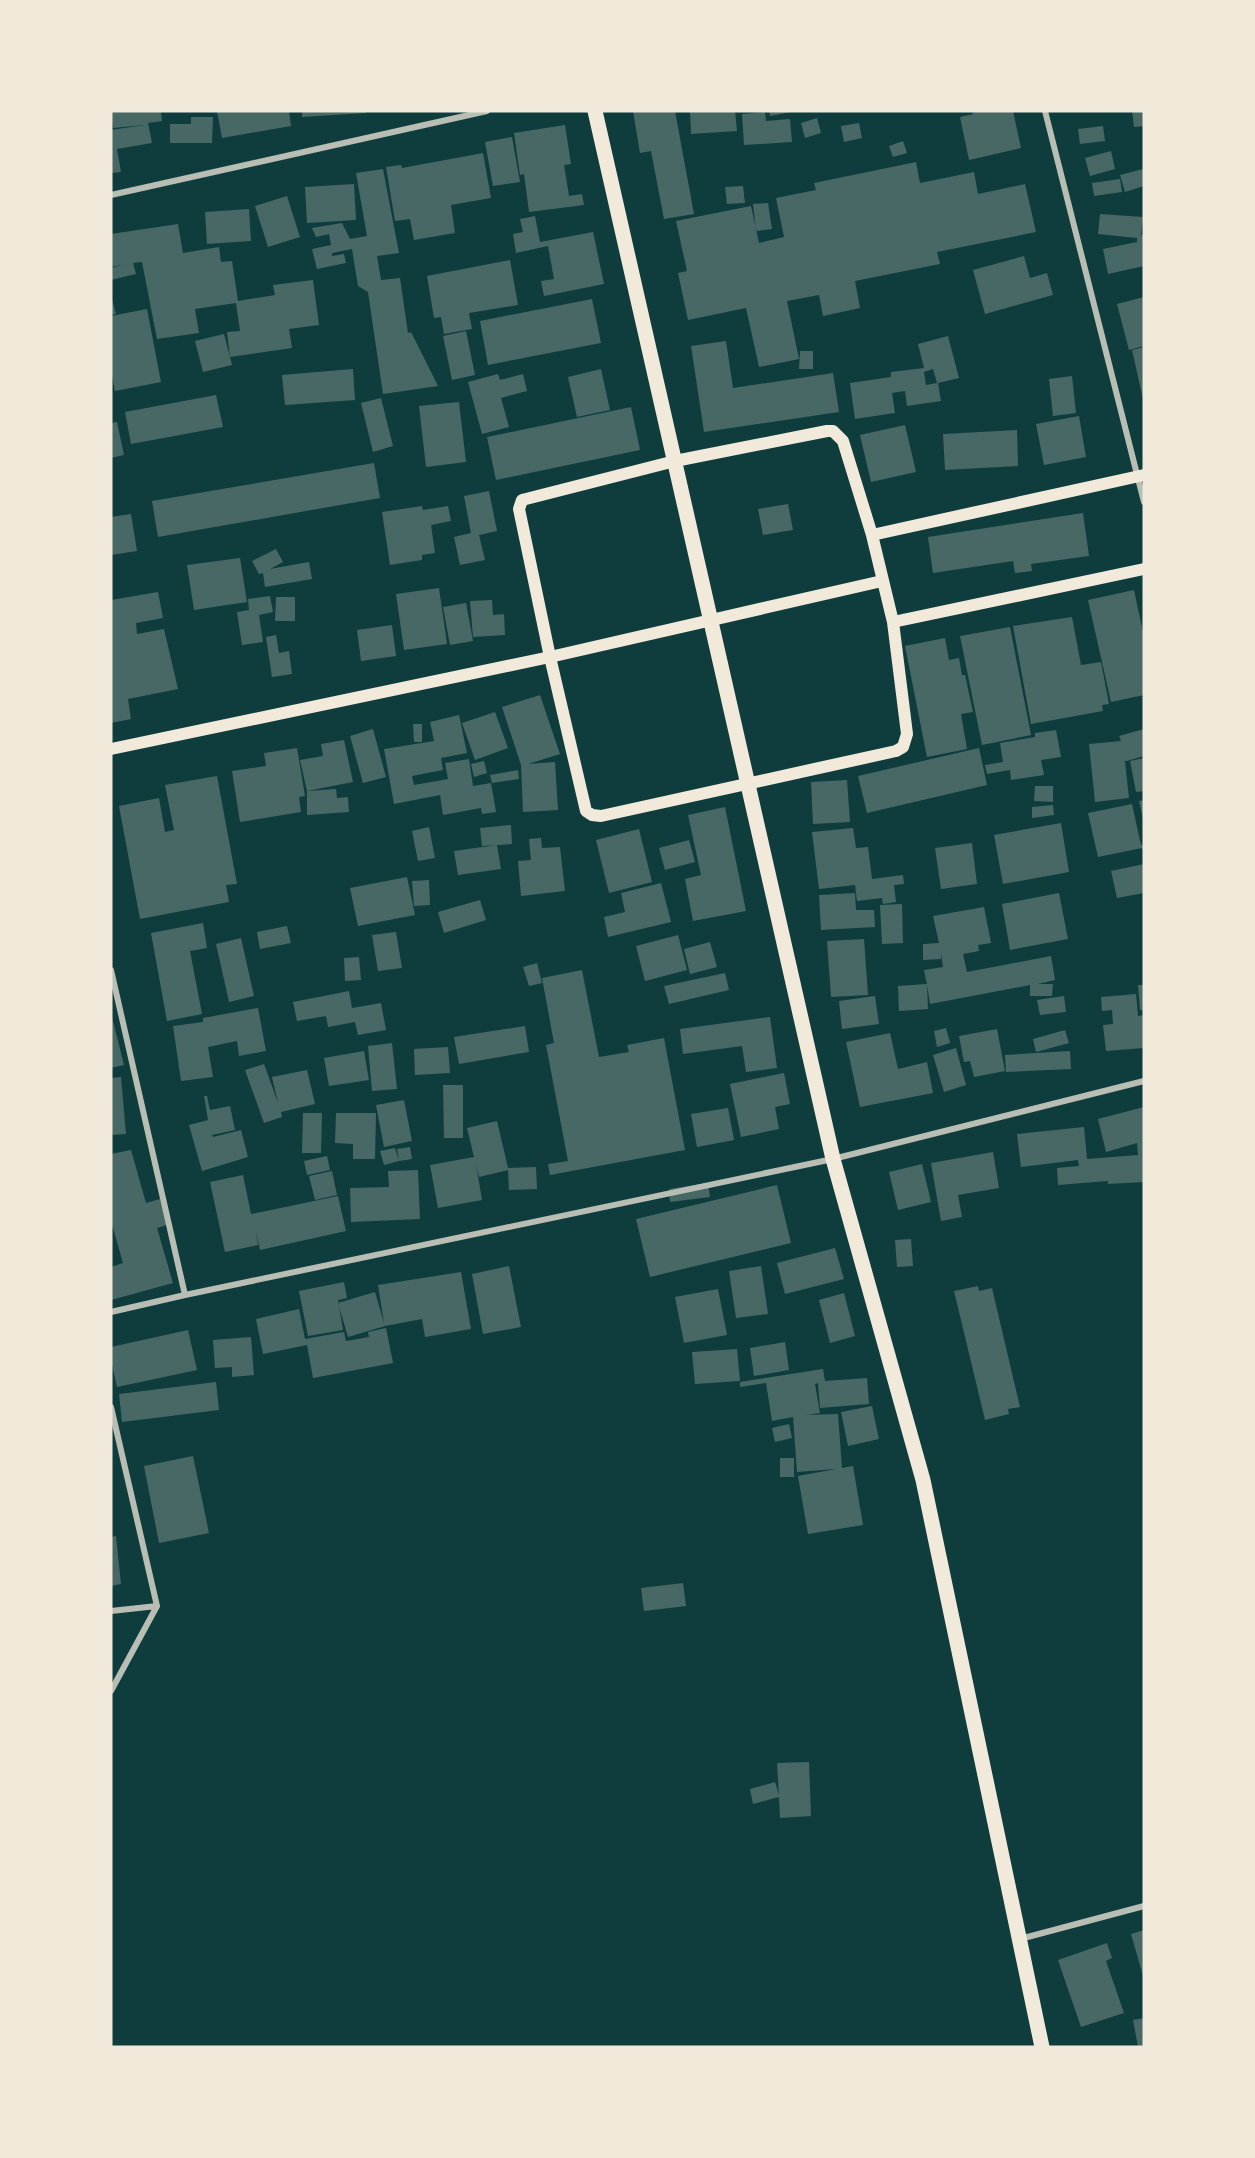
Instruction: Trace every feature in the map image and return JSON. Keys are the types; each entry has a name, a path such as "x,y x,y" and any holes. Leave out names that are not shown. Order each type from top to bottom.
{"main road":[{"path":"595,111 833,1159 922,1480 1042,2047"},
{"path":"820,431 833,431 843,441 872,535 893,622 907,734 903,747 897,751 601,816 592,815 586,811 550,657 519,509 520,502 526,498 675,461 820,431"},
{"path":"872,535 1141,476"},
{"path":"893,622 1144,569"},
{"path":"111,749 550,657 882,581"}],"street":[{"path":"111,195 487,111"},
{"path":"1045,111 1141,476 1144,502"},
{"path":"111,970 185,1295"},
{"path":"111,1312 833,1159 1144,1081"},
{"path":"111,1407 157,1606 111,1691"},
{"path":"111,1611 157,1606"},
{"path":"1018,1939 1144,1906"}],"building":[{"path":"111,111 161,111 162,121 148,123 152,143 117,149 121,172 111,173 111,130 145,125 113,128"},
{"path":"217,111 289,111 291,126 222,138"},
{"path":"302,111 366,111 366,113 302,117"},
{"path":"633,111 675,111 694,214 664,219 651,151 640,153"},
{"path":"690,111 735,111 737,131 691,134"},
{"path":"769,111 791,111 791,112 770,116"},
{"path":"973,111 1013,111 1021,148 969,160 960,117 973,114"},
{"path":"1132,111 1144,111 1144,126 1134,127"},
{"path":"765,112 766,121 790,119 792,142 744,145 742,114"},
{"path":"191,117 213,117 212,143 170,143 170,124 191,124"},
{"path":"817,118 821,133 805,138 801,123"},
{"path":"859,123 862,138 844,142 841,126"},
{"path":"565,125 571,164 564,165 569,196 582,194 584,205 529,212 524,174 520,175 514,133"},
{"path":"1103,126 1105,141 1080,144 1078,129"},
{"path":"512,137 520,182 493,186 485,142"},
{"path":"903,141 907,153 893,157 889,146"},
{"path":"1111,151 1115,169 1090,176 1085,158"},
{"path":"483,153 491,198 451,205 455,233 414,240 410,219 395,221 386,167 401,165 402,168"},
{"path":"916,162 920,183 974,172 978,194 1025,184 1036,232 937,252 940,264 855,281 860,308 823,316 819,295 787,301 799,359 759,367 746,308 688,320 678,273 687,271 676,221 751,206 759,243 784,237 776,198 816,190 814,183"},
{"path":"383,169 399,253 377,256 381,280 400,278 408,333 411,332 438,386 383,394 368,292 358,286 352,249 332,253 332,256 344,254 346,263 317,269 312,249 331,245 329,234 316,237 312,228 342,223 350,239 367,236 356,173"},
{"path":"1143,169 1144,186 1125,192 1120,175"},
{"path":"1120,179 1122,192 1094,196 1092,183"},
{"path":"354,184 356,220 307,223 305,187"},
{"path":"743,186 745,203 727,204 725,187"},
{"path":"287,196 300,237 268,247 255,206"},
{"path":"768,203 772,229 756,231 753,204"},
{"path":"249,209 251,241 207,244 205,212"},
{"path":"1100,214 1143,217 1141,235 1144,234 1144,266 1108,274 1103,249 1137,242 1137,238 1098,234"},
{"path":"535,216 540,242 593,232 604,284 544,296 541,281 554,279 548,246 516,253 513,234 523,232 520,219"},
{"path":"178,224 183,253 219,247 221,262 232,261 238,301 275,295 273,285 313,280 319,325 289,329 292,348 230,357 227,332 240,331 236,303 195,309 199,333 157,339 142,262 133,263 136,274 111,280 111,268 122,265 111,267 111,234"},
{"path":"1024,256 1030,278 1047,273 1053,295 985,314 973,270"},
{"path":"510,260 518,305 469,313 472,329 444,334 441,317 434,318 427,276"},
{"path":"111,296 116,314 111,315"},
{"path":"1144,297 1144,346 1129,350 1117,304"},
{"path":"592,299 601,343 488,365 480,321"},
{"path":"147,309 161,382 115,391 111,370 111,316"},
{"path":"466,331 475,375 452,380 443,336"},
{"path":"224,334 232,365 203,372 195,341"},
{"path":"948,336 959,378 938,383 941,401 907,406 905,391 892,393 895,413 855,419 850,383 891,377 891,372 924,368 918,344","holes":["933,369 937,383 926,385 924,372"]},
{"path":"726,341 733,388 833,373 839,412 704,432 691,346"},
{"path":"1144,347 1144,399 1143,399 1132,350"},
{"path":"800,351 813,351 813,369 799,369"},
{"path":"353,369 355,400 285,405 282,375"},
{"path":"601,369 610,410 577,417 568,377"},
{"path":"498,374 500,380 523,374 527,391 501,398 509,427 482,434 468,382"},
{"path":"1072,376 1076,413 1053,416 1049,379"},
{"path":"216,395 223,427 131,444 125,412"},
{"path":"381,398 393,446 373,452 361,403"},
{"path":"459,402 466,462 426,467 419,406"},
{"path":"631,407 640,450 496,480 487,437"},
{"path":"1079,416 1086,457 1044,465 1036,424"},
{"path":"117,422 124,455 111,458 111,423"},
{"path":"905,425 916,472 871,482 860,435"},
{"path":"1017,430 1018,466 945,470 943,434"},
{"path":"374,463 380,498 158,537 152,501"},
{"path":"489,491 497,531 479,535 485,560 460,565 454,537 471,533 464,496"},
{"path":"788,504 793,530 763,535 758,509"},
{"path":"422,506 423,510 448,506 451,521 431,525 435,553 422,555 422,560 390,565 382,512"},
{"path":"1083,513 1089,556 1031,564 1032,571 1015,573 1013,561 933,573 928,537"},
{"path":"131,514 137,551 111,555 111,517"},
{"path":"276,549 283,562 270,569 309,562 312,579 265,587 263,573 259,574 252,561"},
{"path":"240,558 247,602 194,610 187,565"},
{"path":"439,588 447,644 404,650 396,594"},
{"path":"1134,590 1144,637 1144,695 1111,702 1088,600"},
{"path":"158,592 163,618 136,623 137,634 164,629 178,689 128,699 131,719 111,723 111,600"},
{"path":"270,596 273,612 259,615 263,642 242,645 237,612 249,610 248,599"},
{"path":"276,597 295,597 295,621 275,621"},
{"path":"492,600 493,615 504,614 505,635 473,637 470,601"},
{"path":"466,603 473,641 450,645 443,607"},
{"path":"1072,617 1081,665 1101,662 1109,704 1102,705 1103,711 1031,724 1013,626"},
{"path":"392,625 396,656 361,661 357,630"},
{"path":"1010,627 1031,735 982,745 960,636"},
{"path":"276,635 279,653 289,651 292,674 272,677 266,637"},
{"path":"945,638 949,660 959,658 973,712 961,714 967,749 927,757 905,646"},
{"path":"540,695 560,754 528,764 555,762 558,810 523,812 521,765 502,707"},
{"path":"495,712 508,748 475,760 462,723"},
{"path":"459,715 467,753 441,758 443,770 412,776 414,785 448,779 445,763 469,759 473,786 491,783 496,812 482,814 481,808 443,815 440,795 394,804 384,749 434,741 430,722"},
{"path":"413,724 422,724 422,742 414,742"},
{"path":"373,729 386,777 363,783 350,736"},
{"path":"1144,729 1144,756 1123,762 1125,762 1129,798 1095,802 1089,744 1121,741 1119,736"},
{"path":"1056,730 1061,757 1041,760 1044,775 1011,780 1010,770 987,774 985,765 1003,762 1000,743 1035,737 1035,733"},
{"path":"344,740 353,782 307,791 300,760 323,756 321,744"},
{"path":"297,748 305,796 299,797 301,812 240,822 232,771 266,766 264,753"},
{"path":"979,748 987,785 867,813 858,776"},
{"path":"1144,758 1144,791 1136,792 1130,761"},
{"path":"484,761 487,773 474,777 471,764"},
{"path":"518,770 519,779 492,783 490,775"},
{"path":"217,776 237,884 226,885 229,902 140,919 119,806 159,798 165,832 174,830 165,785"},
{"path":"847,780 850,822 813,824 811,782"},
{"path":"1035,786 1053,786 1053,802 1034,801"},
{"path":"336,789 337,798 348,797 349,812 307,815 307,791"},
{"path":"1144,800 1144,819 1143,819 1139,801"},
{"path":"1132,804 1141,845 1144,844 1144,852 1142,848 1098,857 1088,813"},
{"path":"1053,805 1054,815 1032,818 1032,807"},
{"path":"725,807 746,911 693,921 685,879 701,875 688,815"},
{"path":"1061,823 1069,872 1003,884 994,835"},
{"path":"511,825 512,844 482,846 480,828"},
{"path":"429,827 435,858 418,861 412,831"},
{"path":"853,828 856,848 868,847 872,879 903,875 904,884 894,885 896,902 883,904 882,898 857,901 855,885 819,889 812,832"},
{"path":"639,829 652,882 609,893 596,840"},
{"path":"541,838 542,848 560,847 565,891 521,896 518,861 531,860 529,839"},
{"path":"689,840 695,862 665,870 659,848"},
{"path":"972,843 977,884 941,889 935,848"},
{"path":"497,845 501,869 458,875 454,851"},
{"path":"1144,864 1144,893 1117,898 1111,871"},
{"path":"407,877 415,915 358,926 350,888"},
{"path":"429,880 430,905 414,906 412,881"},
{"path":"661,883 671,922 608,937 604,917 625,912 621,893"},
{"path":"855,893 856,910 874,910 875,927 821,930 819,895"},
{"path":"1059,893 1068,939 1010,950 1002,904"},
{"path":"480,900 486,920 444,933 438,912"},
{"path":"902,904 903,943 882,944 880,905"},
{"path":"984,907 991,943 978,945 979,951 963,954 967,972 1051,956 1055,980 1038,984 1053,984 1052,996 1030,996 1030,985 930,1004 927,985 928,1009 899,1011 898,986 927,984 924,970 943,967 941,953 941,959 923,960 923,944 939,943 933,916"},
{"path":"203,923 207,948 190,951 202,1014 167,1021 151,933"},
{"path":"287,926 291,943 260,949 257,932"},
{"path":"396,932 402,968 378,971 372,935"},
{"path":"678,935 687,970 645,981 636,946"},
{"path":"241,938 254,996 229,1002 216,944"},
{"path":"864,939 868,995 831,997 827,941"},
{"path":"710,942 717,967 690,974 684,949"},
{"path":"359,957 361,980 345,981 344,958"},
{"path":"537,963 542,983 529,986 523,967"},
{"path":"582,970 599,1057 629,1052 627,1045 664,1038 685,1150 550,1175 548,1164 568,1161 546,1045 554,1043 542,978"},
{"path":"725,973 729,990 669,1004 664,986"},
{"path":"1138,985 1144,985 1144,1010 1140,1010"},
{"path":"349,991 352,1008 381,1003 386,1030 358,1035 355,1022 328,1027 326,1016 297,1021 293,1002"},
{"path":"1136,994 1138,1016 1144,1015 1144,1048 1106,1051 1103,1025 1113,1024 1112,1010 1102,1011 1101,997"},
{"path":"875,996 879,1024 842,1029 839,1001"},
{"path":"1064,996 1066,1012 1040,1015 1037,1000"},
{"path":"258,1008 266,1051 239,1056 237,1041 208,1047 213,1077 181,1081 173,1026 203,1022 203,1018"},
{"path":"111,1013 124,1065 111,1068"},
{"path":"770,1017 777,1068 746,1072 742,1046 683,1054 680,1029"},
{"path":"525,1026 529,1052 459,1064 454,1037"},
{"path":"946,1028 950,1043 937,1047 934,1031"},
{"path":"997,1029 1005,1071 974,1077 970,1061 964,1062 959,1036"},
{"path":"1065,1030 1069,1043 1036,1052 1033,1039"},
{"path":"890,1033 898,1069 927,1062 933,1093 860,1107 846,1042"},
{"path":"392,1043 397,1089 372,1091 368,1046"},
{"path":"448,1047 450,1073 415,1075 414,1049"},
{"path":"956,1048 966,1085 944,1092 933,1055"},
{"path":"364,1051 369,1080 329,1086 324,1058"},
{"path":"1070,1051 1071,1069 1006,1072 1005,1055"},
{"path":"264,1064 278,1103 272,1077 307,1070 315,1104 281,1112 282,1117 264,1123 245,1070"},
{"path":"784,1073 790,1104 775,1107 779,1129 741,1137 730,1084"},
{"path":"121,1077 126,1134 111,1135 111,1078"},
{"path":"443,1085 463,1085 463,1138 444,1138"},
{"path":"204,1096 207,1096 210,1110 230,1106 235,1130 212,1135 213,1137 241,1130 248,1157 202,1171 189,1125 208,1120"},
{"path":"404,1100 412,1141 384,1147 376,1105"},
{"path":"1144,1107 1144,1182 1108,1184 1108,1181 1058,1185 1057,1168 1079,1166 1078,1160 1021,1167 1017,1134 1084,1127 1087,1159 1138,1155 1137,1143 1106,1152 1098,1119"},
{"path":"728,1108 734,1140 697,1147 691,1114"},
{"path":"303,1113 322,1113 321,1153 302,1153"},
{"path":"336,1113 376,1113 375,1159 353,1159 353,1144 335,1143"},
{"path":"497,1121 508,1168 536,1167 537,1189 509,1190 508,1170 479,1177 476,1164 482,1200 438,1208 430,1165 474,1157 467,1128"},
{"path":"410,1147 412,1159 399,1161 397,1149"},
{"path":"395,1148 399,1161 384,1165 380,1151"},
{"path":"131,1150 146,1203 160,1199 167,1225 157,1228 173,1283 111,1300 111,1267 123,1263 111,1221 111,1154"},
{"path":"993,1152 999,1188 958,1195 962,1217 941,1221 931,1163"},
{"path":"327,1156 330,1170 307,1175 304,1161"},
{"path":"922,1164 931,1202 898,1210 889,1172"},
{"path":"418,1170 420,1219 351,1222 350,1188 389,1187 388,1171"},
{"path":"332,1171 337,1195 315,1200 309,1176"},
{"path":"243,1175 251,1214 338,1196 346,1231 260,1250 256,1232 258,1245 225,1252 210,1182"},
{"path":"708,1183 710,1197 670,1202 669,1189"},
{"path":"777,1185 791,1243 650,1277 636,1219"},
{"path":"911,1239 913,1266 897,1267 895,1240"},
{"path":"835,1248 844,1279 785,1294 777,1263"},
{"path":"509,1266 521,1327 483,1334 472,1274"},
{"path":"761,1266 768,1314 736,1318 729,1271"},
{"path":"461,1272 471,1329 425,1337 422,1319 385,1326 348,1337 338,1303 375,1292 384,1323 378,1285"},
{"path":"344,1282 347,1298 338,1300 343,1330 308,1336 299,1291"},
{"path":"978,1286 979,1291 992,1288 1020,1407 1008,1409 1009,1414 985,1420 954,1291"},
{"path":"718,1289 727,1335 684,1343 675,1297"},
{"path":"844,1293 855,1336 830,1343 819,1300"},
{"path":"299,1309 305,1339 344,1332 346,1341 369,1337 368,1332 386,1328 393,1363 313,1378 307,1345 263,1354 256,1319"},
{"path":"188,1330 197,1370 117,1387 111,1361 111,1347"},
{"path":"251,1337 254,1375 232,1377 232,1367 215,1368 213,1340"},
{"path":"785,1342 789,1370 754,1376 750,1348"},
{"path":"737,1349 740,1381 695,1384 692,1352"},
{"path":"823,1369 825,1381 867,1378 869,1404 820,1408 818,1383 815,1384 820,1413 806,1415 838,1414 842,1468 853,1466 863,1525 808,1534 798,1476 836,1469 797,1472 793,1417 772,1421 766,1383 740,1387 740,1382"},
{"path":"216,1382 219,1410 122,1422 119,1394"},
{"path":"872,1406 879,1439 848,1446 841,1412"},
{"path":"789,1424 792,1438 775,1442 772,1428"},
{"path":"193,1456 209,1533 159,1543 144,1466"},
{"path":"780,1458 794,1458 794,1477 780,1477"},
{"path":"116,1536 121,1584 111,1586 111,1537"},
{"path":"683,1583 686,1606 644,1611 641,1588"},
{"path":"809,1762 811,1816 780,1818 779,1797 753,1804 750,1789 775,1782 779,1795 777,1763"},
{"path":"1144,1930 1144,1976 1143,1976 1131,1934"},
{"path":"1107,1943 1112,1958 1106,1961 1124,2013 1081,2027 1058,1960"},
{"path":"1144,2018 1144,2047 1138,2047 1133,2020"}]}
